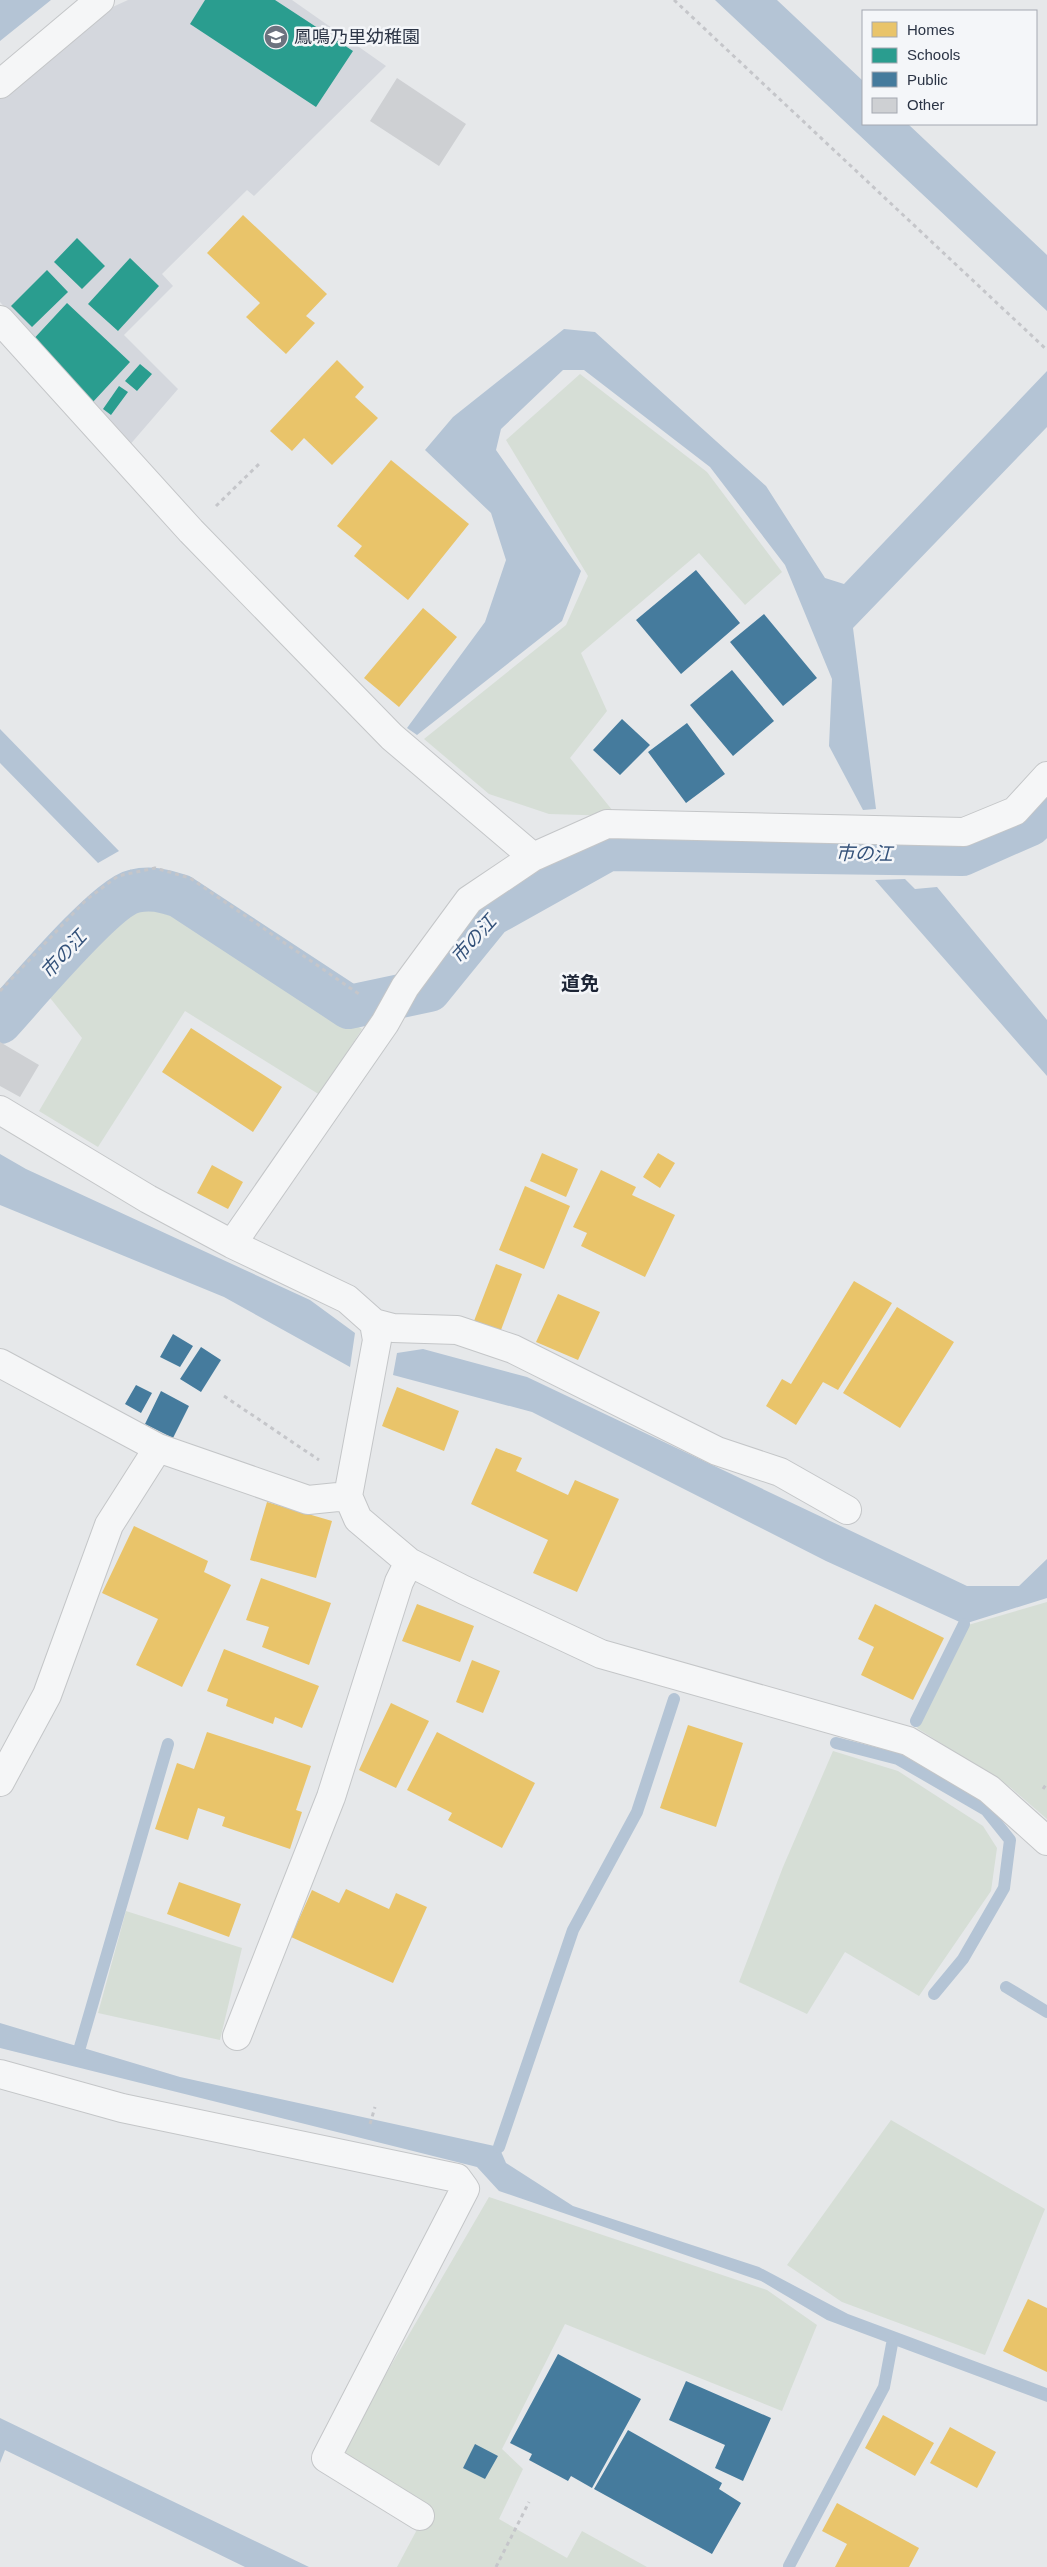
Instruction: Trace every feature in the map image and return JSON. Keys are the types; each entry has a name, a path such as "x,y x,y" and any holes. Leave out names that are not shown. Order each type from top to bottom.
{"street":[{"path":"0,84 100,0"},
{"path":"0,320 190,531 392,737 533,856"},
{"path":"232,1244 399,998 469,900 533,856 607,824 964,832 1015,811 1047,776"},
{"path":"0,1110 148,1199 232,1244 347,1299 374,1323 393,1328 456,1330 513,1349 716,1451 780,1472 847,1510"},
{"path":"374,1323 377,1340 350,1488 358,1519 408,1562 602,1654 908,1741 989,1789 1047,1841"},
{"path":"0,1363 158,1448 308,1500 350,1488"},
{"path":"0,1782 47,1695 109,1526 158,1448"},
{"path":"237,2036 331,1797 399,1582 408,1562"},
{"path":"0,2074 122,2108 457,2178 465,2189 326,2458 420,2516"}],"path":[{"path":"674,0 1047,350"},
{"path":"190,531 260,462"},
{"path":"0,991 86,900 118,876 155,868 190,878 361,995"},
{"path":"224,1396 350,1488"},
{"path":"496,2567 529,2502"}],"shaded area":[{"path":"128,0 292,0 386,66 254,196 247,190 162,274 173,286 124,335 178,389 128,447 0,302 0,98 106,10"},
{"path":"580,374 707,472 782,572 745,605 699,553 581,653 607,711 570,758 617,816 549,814 489,794 424,739 566,625 588,576 506,440"},
{"path":"168,902 362,1029 320,1095 185,1011 98,1147 39,1111 82,1038 47,994 132,905"},
{"path":"1047,1602 1047,1819 1010,1787 917,1728 968,1625"},
{"path":"833,1751 898,1771 983,1826 997,1848 991,1891 919,1996 845,1952 807,2014 739,1982 783,1867"},
{"path":"126,1911 242,1948 220,2040 98,2013"},
{"path":"891,2120 1045,2209 985,2355 842,2302 787,2265"},
{"path":"489,2197 767,2290 817,2325 782,2411 565,2324 502,2449 523,2469 499,2519 567,2558 582,2531 647,2567 397,2567 420,2524 340,2453"}],"water":[{"path":"0,0 51,0 0,41"},
{"path":"715,0 777,0 862,80 862,125 909,125 1047,255 1047,311"},
{"path":"564,329 595,332 766,486 825,578 844,584 1047,371 1047,427 853,628 876,809 863,810 829,746 832,679 785,565 710,467 584,370 563,370 501,429 496,450 581,571 562,621 417,735 407,728 485,622 506,560 491,513 425,450 453,417"},
{"path":"0,729 119,851 98,863 0,763"},
{"path":"905,879 915,889 937,887 1047,1020 1047,1076 875,880"},
{"path":"0,1154 26,1169 310,1300 355,1333 350,1367 224,1297 0,1205"},
{"path":"423,1349 527,1377 967,1586 1019,1586 1047,1559 1047,1598 964,1624 826,1561 532,1412 393,1375 397,1353"},
{"path":"0,2023 180,2077 499,2147 506,2163 573,2206 759,2267 848,2314 1047,2388 1047,2402 827,2320 761,2281 499,2191 477,2167 0,2048"},
{"path":"0,2418 309,2567 245,2567 5,2450 0,2463"}],"building: Homes":[{"path":"243,215 327,294 306,316 315,323 286,354 246,317 260,303 207,253"},
{"path":"337,360 364,387 355,397 378,418 332,465 304,438 292,451 270,431"},
{"path":"391,460 469,524 408,600 354,556 362,546 337,526"},
{"path":"423,608 457,637 399,707 364,678"},
{"path":"191,1028 282,1087 253,1132 162,1072"},
{"path":"542,1153 578,1169 566,1197 530,1181"},
{"path":"658,1153 675,1163 660,1188 643,1177"},
{"path":"212,1165 243,1182 228,1209 197,1193"},
{"path":"601,1170 636,1187 632,1195 675,1215 645,1277 581,1246 587,1233 573,1227"},
{"path":"525,1186 570,1206 544,1269 499,1250"},
{"path":"496,1264 522,1274 501,1330 474,1321"},
{"path":"854,1281 892,1303 838,1390 823,1382 796,1425 766,1406 782,1379 791,1384"},
{"path":"558,1294 600,1312 578,1360 536,1342"},
{"path":"897,1307 954,1342 900,1428 843,1393"},
{"path":"397,1387 459,1411 444,1451 382,1426"},
{"path":"496,1448 522,1458 516,1471 568,1495 575,1480 619,1499 577,1592 533,1573 548,1540 471,1504"},
{"path":"267,1502 332,1521 316,1578 250,1560"},
{"path":"134,1526 208,1561 204,1572 231,1585 182,1687 136,1665 158,1619 102,1593"},
{"path":"261,1578 331,1603 309,1665 262,1647 269,1627 246,1620"},
{"path":"417,1604 474,1626 460,1662 402,1641"},
{"path":"875,1604 944,1638 913,1700 861,1675 874,1647 858,1639"},
{"path":"224,1649 319,1686 302,1728 275,1717 273,1724 226,1706 228,1699 207,1691"},
{"path":"472,1660 500,1671 483,1713 456,1702"},
{"path":"391,1703 429,1721 396,1788 359,1770"},
{"path":"688,1725 743,1743 716,1827 660,1808"},
{"path":"207,1732 311,1766 296,1810 302,1812 290,1849 222,1826 225,1817 198,1808 188,1840 155,1829 177,1763 194,1769"},
{"path":"437,1732 535,1783 502,1848 448,1820 452,1813 407,1790"},
{"path":"179,1882 241,1904 229,1937 167,1914"},
{"path":"346,1889 389,1909 396,1893 427,1907 393,1983 291,1937 312,1890 339,1903"},
{"path":"1028,2299 1047,2308 1047,2372 1003,2351"},
{"path":"883,2415 934,2443 915,2476 865,2448"},
{"path":"950,2427 996,2452 977,2488 930,2463"},
{"path":"837,2503 919,2548 909,2567 835,2567 847,2544 822,2531"}],"building: Schools":[{"path":"205,0 275,0 353,51 316,107 190,24"},
{"path":"77,238 105,266 82,289 54,262"},
{"path":"130,258 159,286 118,331 88,304"},
{"path":"47,270 68,292 32,327 11,306"},
{"path":"67,303 130,362 92,403 29,344"},
{"path":"140,364 152,374 137,391 125,381"},
{"path":"119,386 128,392 111,415 103,409"}],"building: Public":[{"path":"696,570 740,623 681,674 636,620"},
{"path":"764,614 817,678 783,706 730,642"},
{"path":"732,670 774,721 733,756 690,705"},
{"path":"622,719 650,745 620,775 593,750"},
{"path":"687,723 725,774 686,803 648,752"},
{"path":"173,1334 193,1346 180,1367 160,1357"},
{"path":"201,1347 221,1360 201,1392 180,1379"},
{"path":"136,1385 152,1393 141,1413 125,1404"},
{"path":"161,1391 189,1406 173,1438 145,1424"},
{"path":"558,2354 641,2399 592,2488 571,2476 568,2481 529,2460 532,2454 510,2443"},
{"path":"686,2381 771,2418 743,2481 715,2468 725,2445 669,2420"},
{"path":"628,2430 722,2483 719,2489 741,2503 712,2554 594,2489"},
{"path":"475,2444 498,2456 485,2479 463,2468"}],"building: Other":[{"path":"397,78 466,124 439,166 370,121"},
{"path":"0,1042 39,1065 20,1097 0,1086"}],"waterway":[{"name":"市の江","path":"0,1022 86,928 122,897 135,891 163,891 180,896 349,1007 429,990 490,915 608,849 962,854 1030,824 1047,805"},
{"path":"916,1721 964,1624"},
{"path":"499,2147 573,1930 637,1812 674,1699"},
{"path":"836,1743 898,1759 986,1810 1010,1840 1004,1888 963,1959 934,1994"},
{"path":"80,2047 168,1744"},
{"path":"1006,1987 1047,2012"},
{"path":"789,2566 884,2387 892,2344"}],"place":[{"name":"鳳鳴乃里幼稚園","path":"276,37"}],"district":[{"name":"道免","path":"580,983"}]}
